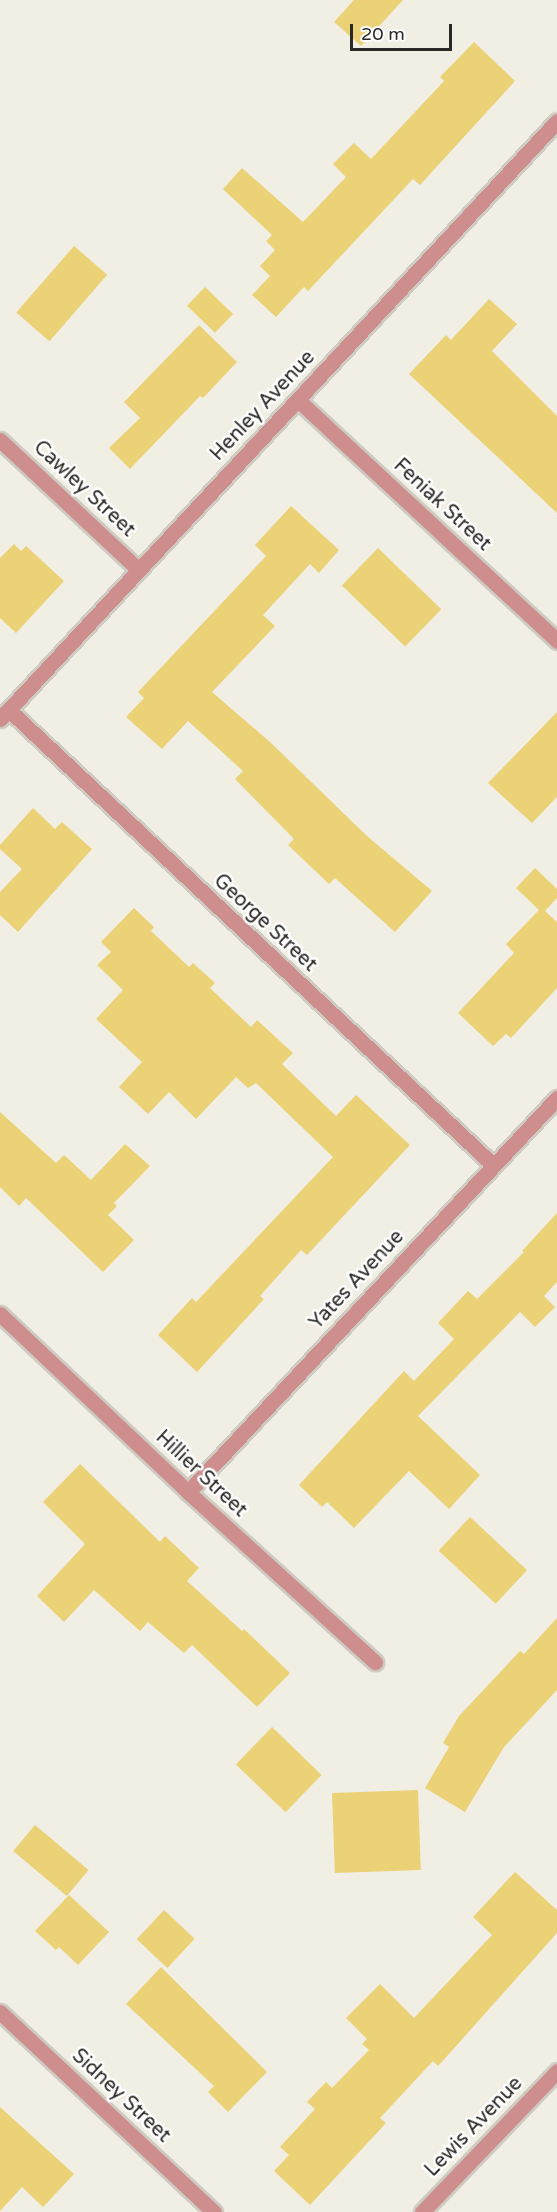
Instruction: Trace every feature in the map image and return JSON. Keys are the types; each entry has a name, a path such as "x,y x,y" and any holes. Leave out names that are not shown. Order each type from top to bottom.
{"street":[{"name":"Henley Avenue","path":"4,715 557,121"},
{"name":"Feniak Street","path":"298,400 557,641"},
{"name":"Cawley Street","path":"0,440 139,570"},
{"name":"George Street","path":"4,715 493,1165"},
{"name":"Yates Avenue","path":"188,1492 557,1098"},
{"name":"Hillier Street","path":"0,1314 188,1492 375,1662"},
{"name":"Sidney Street","path":"0,2012 214,2212"},
{"name":"Lewis Avenue","path":"422,2212 557,2071"}],"building":[{"path":"354,0 403,0 361,46 334,22"},
{"path":"474,42 515,81 420,185 413,179 308,291 304,287 276,317 252,295 270,276 260,266 275,250 266,241 272,235 223,189 242,168 303,222 346,177 333,164 354,143 371,159 444,81 440,77"},
{"path":"74,246 107,275 49,341 16,312"},
{"path":"205,287 233,314 215,333 187,306"},
{"path":"489,299 517,324 492,351 557,416 557,513 409,374 446,335 451,340"},
{"path":"199,325 237,362 203,398 200,396 130,469 109,448 140,418 124,402"},
{"path":"291,506 339,550 319,573 310,564 263,615 275,626 212,692 270,742 367,836 432,891 395,932 335,878 329,884 288,845 294,839 235,779 243,771 188,721 162,749 126,717 144,698 138,692 266,556 255,545"},
{"path":"14,544 21,551 26,546 64,581 16,633 0,618 0,558"},
{"path":"378,548 441,609 405,647 342,585"},
{"path":"557,712 557,797 532,823 488,783"},
{"path":"33,808 55,829 62,822 92,849 18,932 0,915 0,892 22,869 0,849 0,845"},
{"path":"535,868 557,889 557,898 545,911 557,922 557,988 511,1038 506,1034 493,1046 458,1013 514,953 506,944 539,910 516,888"},
{"path":"134,908 154,927 151,931 189,967 193,963 215,983 210,988 251,1027 257,1020 293,1053 282,1064 336,1116 356,1095 410,1145 307,1255 301,1250 260,1296 264,1299 197,1372 158,1335 192,1298 196,1302 333,1157 256,1083 248,1088 236,1077 196,1119 169,1092 148,1114 119,1087 142,1062 96,1019 123,990 97,965 111,952 101,942"},
{"path":"0,1112 56,1163 64,1155 91,1180 125,1144 150,1166 114,1203 117,1206 108,1215 134,1240 103,1272 26,1198 19,1206 0,1187"},
{"path":"557,1213 557,1282 544,1296 555,1307 535,1327 520,1312 418,1416 480,1475 449,1509 409,1471 354,1528 327,1502 322,1507 299,1485 404,1371 414,1381 454,1339 438,1323 468,1291 477,1299 524,1252 522,1251"},
{"path":"80,1464 160,1542 165,1536 199,1568 187,1581 242,1631 244,1629 290,1673 257,1707 192,1645 184,1653 148,1622 140,1631 94,1590 64,1622 37,1596 85,1544 43,1502"},
{"path":"470,1517 527,1570 496,1604 439,1551"},
{"path":"557,1618 557,1690 504,1747 465,1812 425,1788 449,1747 443,1743 459,1716 520,1651 524,1654"},
{"path":"272,1727 322,1775 286,1812 236,1764"},
{"path":"418,1790 421,1870 335,1873 332,1793"},
{"path":"35,1825 89,1870 67,1896 13,1851"},
{"path":"515,1872 557,1910 557,1933 438,2066 433,2061 380,2118 386,2123 310,2205 274,2171 289,2155 280,2147 315,2109 307,2102 326,2082 332,2088 369,2050 362,2044 367,2039 346,2018 380,1984 414,2018 492,1935 473,1917"},
{"path":"69,1895 109,1932 78,1965 59,1947 56,1950 35,1931"},
{"path":"164,1910 195,1939 167,1968 137,1939"},
{"path":"161,1967 267,2072 228,2112 208,2092 214,2086 126,2004"},
{"path":"0,2107 74,2174 43,2207 22,2187 0,2211"}]}
